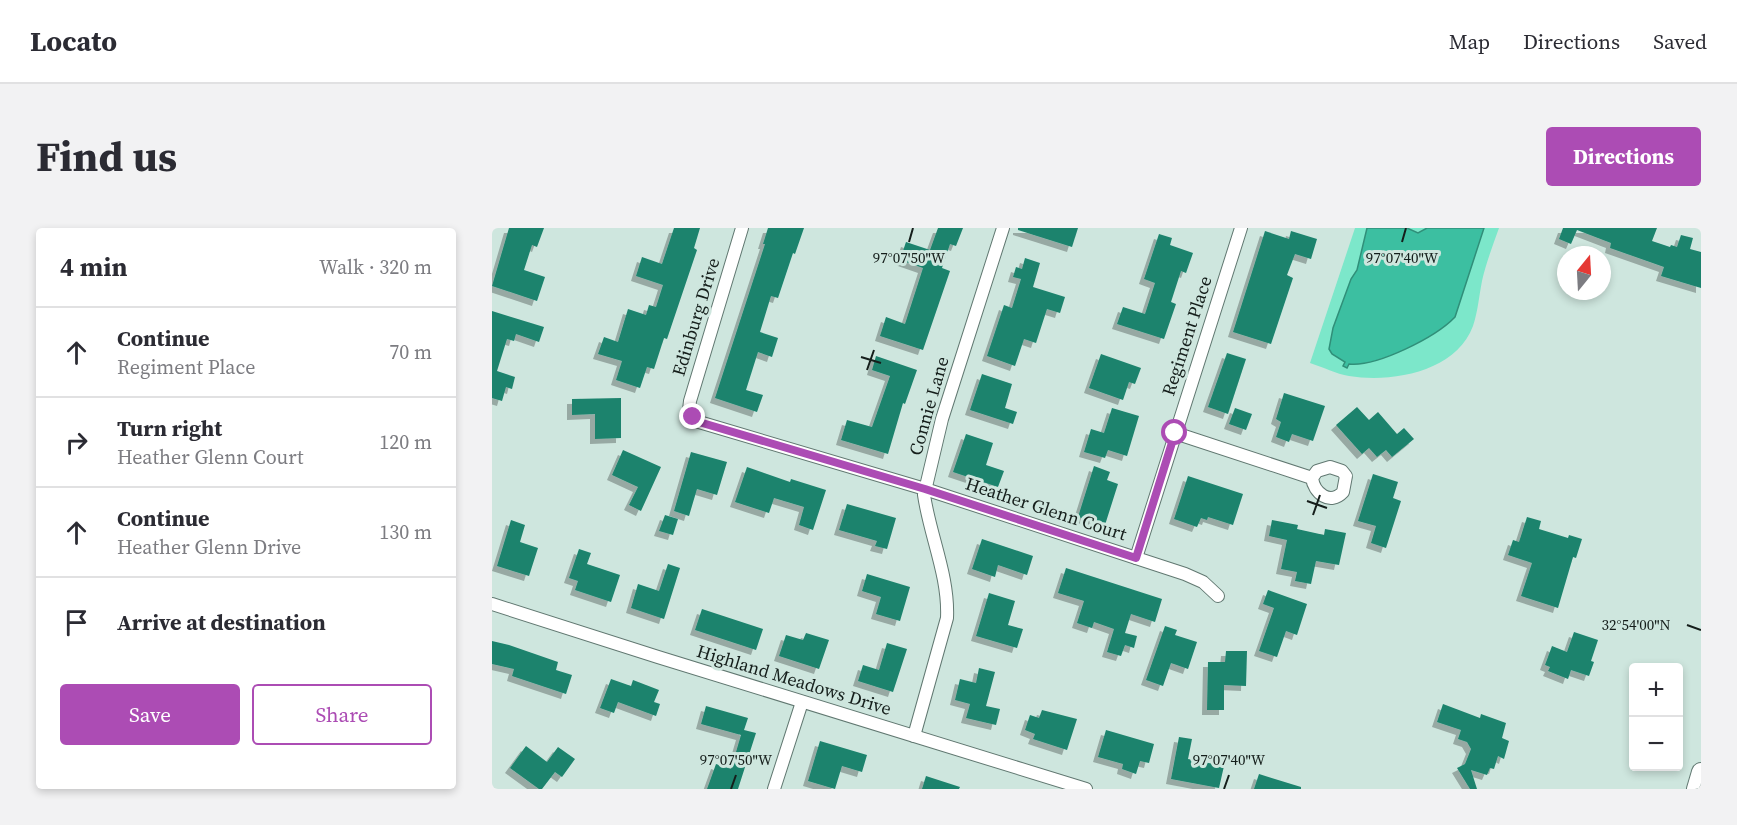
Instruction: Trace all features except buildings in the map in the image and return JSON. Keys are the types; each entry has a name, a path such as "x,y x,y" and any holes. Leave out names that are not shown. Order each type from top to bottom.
{"main road":[{"path":"1696,789 1701,772"}],"street":[{"name":"Edinburg Drive","path":"693,417 689,410 696,378 742,228"},
{"name":"Connie Lane","path":"914,736 947,618 944,583 926,509 925,489 942,419 1003,228"},
{"name":"Regiment Place","path":"1136,558 1241,228"},
{"name":"Heather Glenn Court","path":"693,417 699,422 925,489 1136,558 1203,582 1218,596"},
{"path":"1175,433 1312,478"},
{"name":"Highland Meadows Drive","path":"492,604 914,736 1055,784 1086,789"},
{"path":"774,789 802,702"}],"shaded area":[{"path":"1355,228 1499,228 1484,274 1473,326 1465,342 1438,364 1403,375 1366,378 1334,372 1310,363"},
{"path":"1367,228 1407,228 1418,233 1427,228 1484,228 1455,317 1434,333 1405,349 1375,361 1349,364 1347,368 1343,366 1345,362 1332,354 1329,349 1333,328 1351,279 1357,270"}],"route":[{"path":"693,417 699,422 925,489 1136,558 1175,433"}]}
